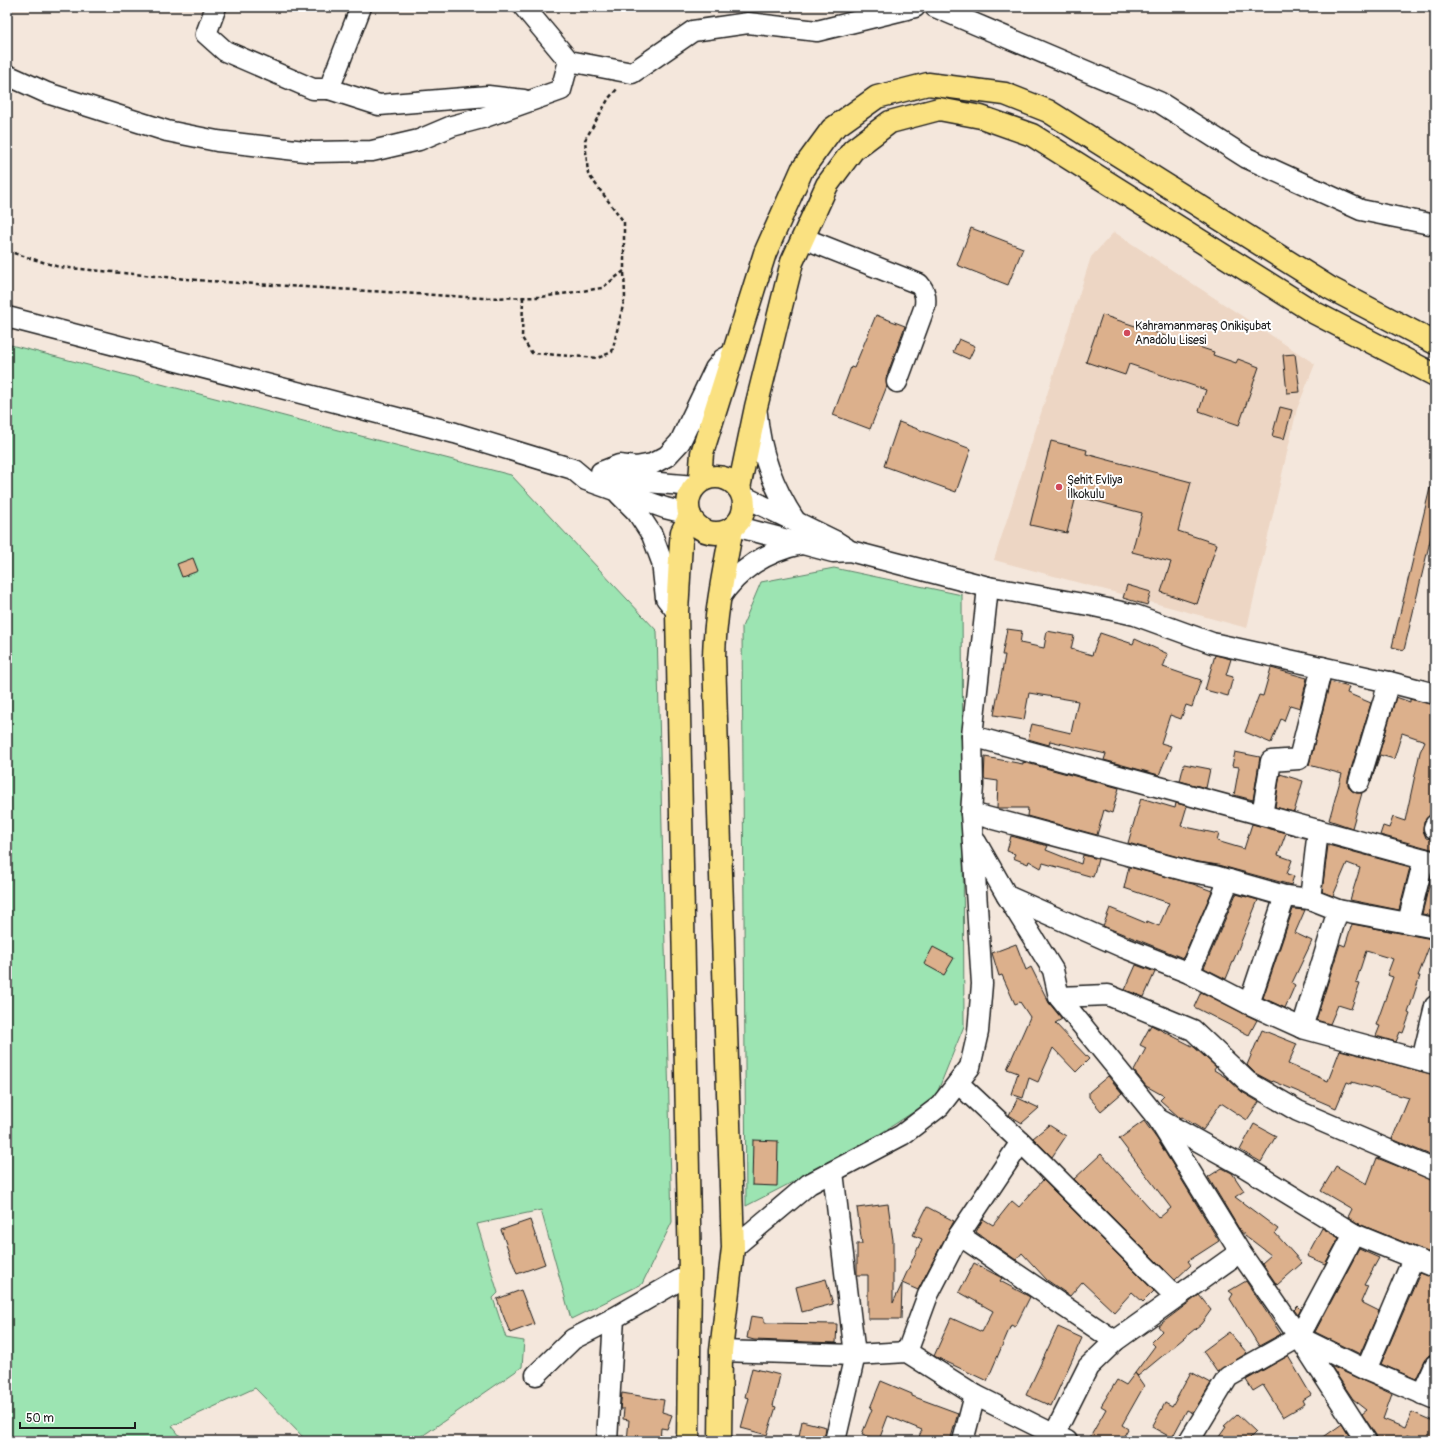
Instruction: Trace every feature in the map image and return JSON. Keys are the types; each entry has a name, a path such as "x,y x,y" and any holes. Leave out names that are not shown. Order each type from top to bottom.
{"main road":[{"path":"688,1441 690,1274 677,612 681,542 682,532 689,515 688,499 697,483 702,454 765,253 802,170 832,129 877,97 928,84 1005,94 1048,111 1330,288 1435,343"},
{"path":"720,1441 721,1351 732,1248 714,657 715,628 719,599 734,527 744,512 741,492 756,407 792,262 827,185 852,150 890,122 939,109 981,117 1032,135 1315,313 1435,375"},
{"path":"697,483 708,477 721,477 733,482 741,492"},
{"path":"689,515 694,523 708,532 717,533 734,527"}],"street":[{"path":"216,7 206,34 225,51 312,90 329,89 378,105 488,96 530,101"},
{"path":"329,89 361,7"},
{"path":"524,7 569,61 632,73 693,31 748,23 817,31 915,7"},
{"path":"936,7 1159,102 1247,158 1361,210 1435,225"},
{"path":"7,75 47,93 167,131 217,141 313,152 372,151 419,140 452,126 482,118 561,90 569,61"},
{"path":"803,238 919,284 923,288 926,300 925,306 897,382"},
{"path":"7,317 456,433 573,469 589,468 635,481 697,483"},
{"path":"601,472 619,465 636,467 652,464 674,449 680,442 715,369 723,359 734,353"},
{"path":"756,407 758,428 768,470 776,488 796,522"},
{"path":"573,469 586,480 689,515"},
{"path":"614,490 637,512 652,535 662,562 666,598 677,612"},
{"path":"741,492 796,522 835,540 850,551"},
{"path":"734,527 833,552 850,551 988,587 1135,615 1212,642 1389,682 1435,694"},
{"path":"719,599 735,577 758,559 779,550 801,544"},
{"path":"732,1248 809,1184 902,1134 940,1106 970,1067 978,1032 982,984 974,838 971,812 973,786 972,736 988,587"},
{"path":"1262,815 1271,761 1299,759 1322,667"},
{"path":"1359,782 1389,682"},
{"path":"972,736 1430,860 1408,922"},
{"path":"971,812 1191,872 1215,876 1285,896 1310,899 1338,910 1435,928"},
{"path":"1310,899 1318,830"},
{"path":"974,838 1007,896 1053,970 1060,997 1158,1119 1240,1252 1299,1337 1366,1441"},
{"path":"1189,973 1229,880"},
{"path":"1007,896 1125,948 1189,973 1249,1004 1302,1028 1428,1062 1435,1006"},
{"path":"1249,1004 1285,896"},
{"path":"1302,1028 1338,910"},
{"path":"1060,997 1108,995 1193,1030 1248,1082 1298,1111 1435,1170"},
{"path":"958,1083 1021,1142 1176,1297"},
{"path":"1158,1119 1243,1166 1354,1234 1435,1267"},
{"path":"907,1352 928,1295 959,1235 1021,1142"},
{"path":"833,1172 855,1355 835,1441"},
{"path":"1189,1441 1228,1377 1299,1337 1354,1234"},
{"path":"959,1235 1115,1341"},
{"path":"721,1351 855,1355 907,1352 976,1395 1057,1439 1088,1367 1115,1341 1240,1252"},
{"path":"1366,1370 1413,1258"},
{"path":"536,1375 573,1339 614,1318 690,1274"},
{"path":"607,1441 614,1318"},
{"path":"1299,1337 1366,1370 1429,1396 1435,1365"},
{"path":"963,1441 976,1395"}],"path":[{"path":"523,298 522,338 532,353 598,358 612,352 625,297 624,222 588,174 585,140 609,98 632,73"},
{"path":"7,251 59,267 192,280 482,298 541,297 602,288 624,271"}],"shaded area":[{"path":"1114,232 1315,364 1297,409 1247,628 994,560 1091,257"}],"green space":[{"path":"7,344 511,475 657,631 672,1222 642,1284 571,1319 541,1210 477,1224 498,1293 493,1298 506,1338 524,1341 522,1367 415,1441 307,1441 255,1388 172,1426 184,1441 7,1441"},
{"path":"834,568 962,595 964,1026 935,1098 855,1150 746,1206 742,627 761,582"}],"building":[{"path":"971,228 1023,248 1008,285 957,265"},
{"path":"876,315 905,326 886,378 887,386 870,429 833,415 851,367 854,368"},
{"name":"Kahramanmaraş Onikişubat Anadolu Lisesi","path":"1102,315 1214,352 1213,355 1236,363 1238,359 1259,367 1239,425 1199,411 1206,390 1129,364 1125,375 1086,362"},
{"path":"959,339 975,346 969,359 953,352"},
{"path":"1295,354 1300,392 1287,393 1283,355"},
{"path":"1280,407 1292,410 1284,439 1272,436"},
{"path":"899,422 971,449 956,492 884,466"},
{"path":"1051,441 1087,450 1086,454 1191,482 1178,531 1217,544 1197,604 1161,592 1171,562 1132,552 1142,513 1076,496 1067,533 1030,525"},
{"path":"1430,488 1435,488 1435,520 1404,650 1392,647"},
{"path":"193,558 198,571 182,577 177,564"},
{"path":"1127,585 1151,592 1147,605 1123,598"},
{"path":"1007,629 1022,631 1020,643 1044,648 1047,631 1074,636 1071,649 1092,655 1100,633 1133,644 1135,639 1168,654 1163,667 1201,680 1192,707 1186,705 1181,719 1170,715 1161,743 1171,746 1159,775 1104,760 1106,754 1050,741 1049,745 1028,739 1032,724 1071,733 1078,701 1029,693 1024,720 994,715 1005,655 1002,655"},
{"path":"1215,655 1231,659 1226,675 1233,677 1228,696 1205,690"},
{"path":"1271,668 1307,678 1300,708 1290,705 1284,721 1281,719 1271,743 1245,732 1259,695 1263,696"},
{"path":"1330,682 1349,687 1347,693 1371,703 1348,779 1348,785 1351,790 1356,793 1362,793 1352,828 1329,820 1342,774 1309,765"},
{"path":"1396,697 1410,702 1410,699 1435,705 1435,791 1430,815 1424,821 1423,830 1426,838 1435,840 1435,850 1380,835 1383,826 1389,828 1393,817 1405,821 1420,752 1425,741 1402,733 1394,759 1380,755 1371,781"},
{"path":"1235,752 1260,757 1253,800 1234,795 1239,767 1232,766"},
{"path":"985,757 1023,764 1023,762 1119,788 1112,813 1104,810 1097,835 1027,816 1028,808 997,808 998,781 984,779"},
{"path":"1184,764 1210,769 1206,788 1180,781"},
{"path":"1280,774 1303,781 1294,812 1275,807"},
{"path":"1141,798 1175,808 1176,803 1187,806 1181,826 1219,834 1217,841 1244,849 1252,824 1286,833 1278,855 1292,860 1287,874 1294,876 1291,885 1218,865 1193,861 1128,843"},
{"path":"1011,836 1048,846 1046,850 1081,864 1083,855 1098,859 1093,877 1043,863 1041,868 1029,861 1028,864 1013,858 1015,854 1007,851"},
{"path":"1328,845 1410,867 1399,910 1350,900 1360,868 1347,863 1333,896 1322,892"},
{"path":"1129,867 1193,884 1212,891 1183,958 1103,926 1110,908 1146,923 1147,921 1159,926 1169,903 1124,888"},
{"path":"1432,873 1435,873 1435,916 1422,914"},
{"path":"1236,894 1258,900 1226,979 1204,968"},
{"path":"1293,909 1305,910 1295,933 1312,941 1292,983 1295,985 1285,1008 1263,998"},
{"path":"1352,924 1432,939 1418,976 1420,976 1408,1013 1410,1014 1403,1033 1400,1032 1396,1042 1376,1036 1380,1026 1376,1025 1393,977 1387,975 1393,959 1366,951 1356,982 1360,983 1351,1009 1338,1005 1330,1024 1316,1020 1340,944 1345,946"},
{"path":"1016,944 1026,970 1031,967 1049,1003 1062,1019 1055,1023 1089,1059 1076,1072 1053,1048 1038,1082 1029,1078 1023,1098 1011,1094 1018,1073 1007,1069 1030,1017 1020,1002 1015,1004 1002,975 999,976 992,953"},
{"path":"933,947 954,958 944,975 924,964"},
{"path":"1136,965 1155,972 1144,997 1125,990"},
{"path":"1201,992 1257,1020 1249,1035 1194,1007"},
{"path":"1151,1025 1194,1047 1216,1067 1214,1070 1227,1078 1242,1092 1259,1102 1247,1120 1221,1103 1203,1130 1182,1117 1180,1118 1160,1100 1164,1096 1146,1086 1134,1071 1146,1048 1140,1045"},
{"path":"1262,1030 1297,1044 1288,1064 1328,1081 1340,1050 1435,1075 1435,1157 1392,1139 1409,1098 1352,1082 1352,1084 1347,1082 1336,1108 1273,1081 1272,1082 1255,1073 1247,1065"},
{"path":"1108,1076 1122,1093 1101,1111 1089,1097 1089,1092"},
{"path":"1018,1098 1039,1108 1022,1123 1009,1115"},
{"path":"1144,1121 1157,1139 1219,1241 1188,1261 1191,1265 1175,1280 1074,1179 1101,1154 1159,1218 1171,1208 1119,1139"},
{"path":"1254,1124 1276,1136 1261,1162 1240,1150"},
{"path":"1049,1125 1066,1136 1052,1157 1033,1138"},
{"path":"753,1140 778,1141 777,1186 752,1185"},
{"path":"1377,1158 1435,1181 1435,1255 1359,1224 1348,1217 1352,1209 1321,1191 1336,1166 1367,1184"},
{"path":"1222,1168 1232,1173 1244,1191 1235,1197 1278,1229 1275,1233 1302,1263 1277,1285 1262,1263 1271,1255 1241,1232 1208,1177"},
{"path":"1043,1180 1154,1291 1143,1302 1132,1292 1114,1312 1082,1282 1070,1296 1047,1280 1022,1253 1016,1260 976,1232 983,1219 993,1225 1012,1201 1019,1207"},
{"path":"888,1204 893,1240 893,1303 902,1284 901,1319 868,1319 868,1275 857,1275 857,1244 862,1244 857,1208"},
{"path":"927,1207 954,1221 918,1290 902,1283 922,1239 913,1235"},
{"path":"530,1220 545,1264 517,1274 501,1230"},
{"path":"1322,1228 1339,1238 1325,1264 1307,1256"},
{"path":"1359,1249 1379,1258 1364,1285 1368,1286 1361,1302 1379,1311 1360,1354 1315,1332"},
{"path":"974,1263 1002,1278 1000,1281 1030,1297 1015,1327 1011,1325 987,1381 934,1356 951,1318 982,1332 993,1311 959,1292"},
{"path":"1420,1273 1435,1278 1435,1354 1429,1355 1425,1360 1416,1379 1381,1364"},
{"path":"826,1279 833,1304 802,1312 796,1287"},
{"path":"1246,1281 1281,1334 1259,1346 1230,1299 1233,1294 1229,1291"},
{"path":"521,1290 534,1324 510,1333 497,1299"},
{"path":"1199,1295 1211,1310 1201,1324 1138,1376 1135,1373 1155,1346 1151,1342 1162,1331 1158,1326"},
{"path":"1298,1306 1301,1309 1298,1315 1294,1310"},
{"path":"751,1316 764,1318 764,1323 837,1324 836,1343 754,1340 747,1338"},
{"path":"1058,1327 1082,1338 1051,1406 1026,1395"},
{"path":"1229,1332 1247,1353 1217,1372 1203,1351"},
{"path":"1288,1356 1311,1395 1303,1400 1305,1404 1283,1417 1263,1385 1253,1391 1246,1380"},
{"path":"1331,1366 1392,1394 1383,1419 1405,1428 1412,1412 1435,1422 1435,1441 1421,1441 1408,1435 1401,1441 1377,1441 1376,1435 1362,1414 1367,1410 1353,1399"},
{"path":"752,1368 780,1375 773,1406 776,1407 767,1435 741,1428 749,1398 745,1397"},
{"path":"1191,1372 1211,1383 1193,1413 1187,1410 1172,1438 1152,1427 1165,1403 1172,1407"},
{"path":"1135,1373 1144,1386 1122,1425 1128,1429 1121,1441 1088,1441 1106,1409 1101,1406 1117,1380 1126,1385"},
{"path":"881,1381 912,1394 912,1396 958,1413 950,1441 917,1441 922,1430 888,1416 879,1440 862,1434 872,1409 870,1408"},
{"path":"622,1393 664,1400 662,1412 672,1415 667,1429 661,1428 660,1441 627,1441 629,1420 623,1419 624,1409 620,1409"},
{"path":"1237,1414 1256,1432 1247,1441 1216,1441 1226,1427 1224,1426"},
{"path":"802,1421 826,1427 824,1441 798,1441"},
{"path":"1342,1424 1352,1441 1318,1441"}],"place":[{"name":"Kahramanmaraş Onikişubat Anadolu Lisesi","path":"1127,333"},
{"name":"Şehit Evliya İlkokulu","path":"1059,487"}]}
